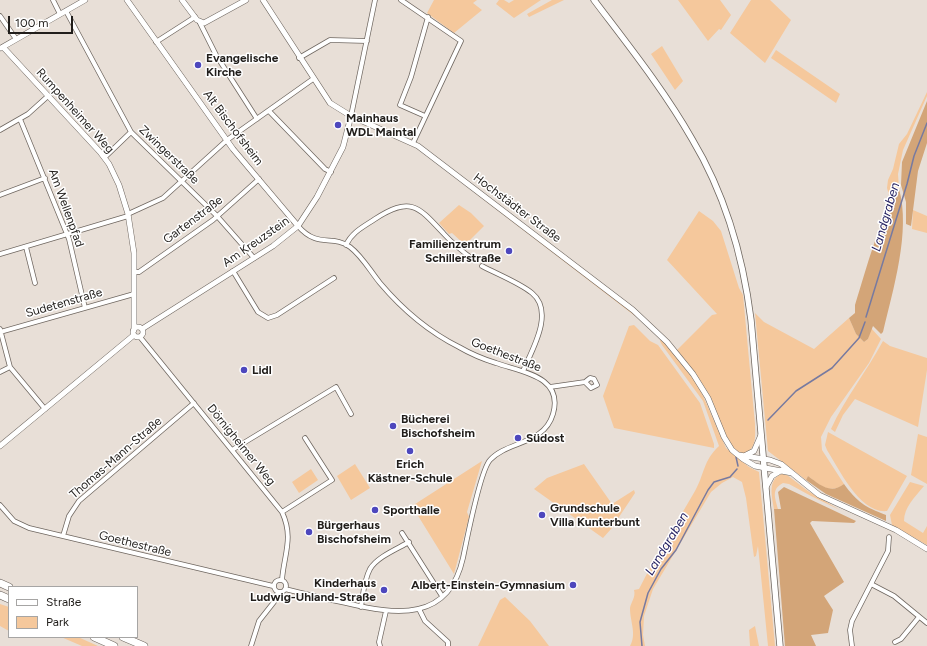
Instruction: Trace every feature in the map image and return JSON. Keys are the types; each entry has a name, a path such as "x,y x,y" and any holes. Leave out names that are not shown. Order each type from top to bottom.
{"highway":[{"path":"96,638 114,646"},
{"path":"125,638 144,646"}],"main road":[{"path":"594,0 676,112 700,154 721,197 735,239 748,299 764,459 780,646"}],"street":[{"path":"53,0 60,14"},
{"path":"2,47 85,0"},
{"name":"Alt Bischofsheim","path":"127,0 227,140 298,226"},
{"path":"182,0 195,17 203,23 216,55 257,119"},
{"path":"203,23 246,0"},
{"path":"351,116 375,0"},
{"path":"401,0 461,40 413,143"},
{"name":"Hochstädter Straße","path":"264,1 327,100 351,116 413,143 650,324 676,352 693,374 710,401 726,442 748,463 764,468 792,473"},
{"name":"Zwingerstraße","path":"66,11 131,132 217,216 254,258"},
{"path":"0,16 16,39"},
{"path":"156,42 195,17"},
{"path":"425,116 400,105 411,78 428,17"},
{"path":"299,58 330,40 367,42"},
{"name":"Rumpenheimer Weg","path":"2,47 105,157 119,185 128,215 135,272 134,333"},
{"path":"0,254 128,215 160,200 227,140 313,79"},
{"path":"0,130 20,119 48,96"},
{"path":"269,111 325,169 330,172"},
{"name":"Am Kreuzstein","path":"134,333 254,258 287,236 298,226 330,172 346,140 351,116"},
{"name":"Am Wellenpfad","path":"20,119 67,234 85,308"},
{"path":"105,157 131,132"},
{"path":"0,194 45,178"},
{"name":"Gartenstraße","path":"135,272 139,272 217,216 259,179"},
{"path":"298,226 313,239 346,245 352,234 373,220 391,209 407,206 416,208 425,213 450,241 474,260"},
{"name":"Goethestraße","path":"285,589 361,607 386,611 403,612 419,609 433,603 442,596 453,583 460,571 486,467 495,456 530,439 546,427 553,411 554,399 550,387 538,377 476,355 458,347 432,330 397,301 358,255 346,245"},
{"path":"26,247 35,283"},
{"path":"482,266 528,290 538,301 541,317 540,328 523,371"},
{"path":"233,271 258,312 268,318 277,315 334,278"},
{"name":"Sudetenstraße","path":"0,331 134,294"},
{"name":"Rumpenheimer Weg","path":"134,313 141,328"},
{"path":"0,446 134,333 140,337 143,334 141,328"},
{"path":"0,331 10,367 45,409"},
{"name":"Dörnigheimer Weg","path":"140,337 282,512 287,528 289,544 282,580"},
{"path":"0,372 10,367"},
{"path":"550,387 585,382"},
{"path":"232,450 336,387 351,414"},
{"name":"Thomas-Mann-Straße","path":"63,536 71,512 83,497 194,403"},
{"path":"741,455 754,451 761,435"},
{"path":"282,512 332,480 305,438"},
{"path":"741,455 764,459 780,464 819,495 896,530 927,549"},
{"path":"766,487 772,476 782,470"},
{"name":"Goethestraße","path":"0,504 12,518 23,526 273,586"},
{"path":"402,533 442,596"},
{"path":"852,646 850,630 852,621 888,551 889,537"},
{"path":"361,607 371,567 409,542"},
{"path":"251,646 259,621 274,602 278,592 285,589 285,583 282,580 276,580 273,586 278,592"},
{"path":"871,584 894,596 927,623"},
{"path":"419,609 425,621 448,642 448,646"},
{"path":"380,646 379,642 386,611"},
{"path":"895,642 901,639 919,617"}],"green space":[{"path":"434,0 477,0 473,3 482,10 454,33 427,13"},
{"path":"499,0 504,0 509,3 514,0 541,0 514,18 496,4"},
{"path":"552,0 564,0 529,17 527,14"},
{"path":"678,0 720,0 731,15 721,30 719,29 708,41"},
{"path":"751,0 770,0 791,20 765,63 730,33"},
{"path":"662,46 683,81 675,90 651,54"},
{"path":"776,50 840,94 836,103 771,58"},
{"path":"927,92 927,96 903,150 898,174 899,189 891,202 887,188 888,180 893,169 899,144 907,134"},
{"path":"476,192 635,314 635,316 475,193"},
{"path":"459,205 471,213 484,226 465,245 452,233 449,234 439,223"},
{"path":"913,210 927,216 927,233 912,229"},
{"path":"699,211 713,221 721,231 739,288 743,295 755,424 754,443 747,452 740,453 734,449 729,442 724,433 711,398 695,373 677,350 712,315 717,314 667,260"},
{"path":"755,313 764,322 814,349 849,318 856,334 864,342 868,339 871,328 881,339 869,363 831,417 821,437 822,450 844,484 839,487 834,489 825,488 808,476 806,480 768,451"},
{"path":"634,325 650,341 658,345 700,403 714,448 614,428 603,396 629,326"},
{"path":"661,338 701,391 726,448 749,467 759,472 775,646 768,646 758,546 756,556 754,557 746,498 742,482 733,477 722,483 711,492 653,589 644,616 643,635 645,646 630,646 633,632 630,608 634,597 634,590 639,589 695,491 707,462 719,446 703,401 662,345 660,341"},
{"path":"883,341 890,346 927,358 927,370 918,427 855,399 843,415 835,432 831,429 849,395"},
{"path":"828,432 907,476 887,511 877,510 868,505 851,489 827,450 825,445"},
{"path":"918,434 927,437 927,484 911,475"},
{"path":"482,461 467,512 469,517 454,574 412,506"},
{"path":"355,464 370,488 351,500 337,476"},
{"path":"584,464 612,504 634,490 635,493 611,529 603,538 534,489 547,478"},
{"path":"311,469 318,480 299,493 292,482"},
{"path":"782,474 787,475 808,491 840,510 789,484 783,483 779,485 775,491 778,509 774,509 772,484 777,476"},
{"path":"910,482 924,486 908,507 904,516 904,521 923,533 927,526 927,545 892,525 890,515"},
{"path":"505,597 530,621 549,646 478,646 500,600"},
{"path":"0,604 8,607 8,630 0,626"},
{"path":"755,626 759,646 750,646 749,630"},
{"path":"63,638 80,638 98,646 82,646"}],"shaded area":[{"path":"927,101 927,143 918,171 911,226 906,224 906,202 901,185 902,162"},
{"path":"899,189 903,223 902,242 896,279 883,332 881,334 873,326 868,339 864,342 856,334 849,318 855,313 855,305 879,230"},
{"path":"808,476 821,485 829,488 834,489 844,484 862,503 886,515 886,521 826,494 806,480"},
{"path":"784,487 856,521 854,523 812,521 810,523 844,582 824,596 833,610 828,633 811,635 816,646 785,646 774,509 781,509 778,492"}],"waterway":[{"name":"Landgraben","path":"866,317 907,184 914,156 927,123"},
{"name":"Landgraben","path":"768,420 796,391 832,368 859,338 865,322"},
{"name":"Landgraben","path":"736,457 738,466"},
{"name":"Landgraben","path":"642,646 640,622 648,593 661,569 676,550 708,490 714,482 730,477 737,469"}],"place":[{"name":"Evangelische Kirche","path":"198,65"},
{"name":"Mainhaus WDL Maintal","path":"338,125"},
{"name":"Familienzentrum Schillerstraße","path":"509,251"},
{"name":"Lidl","path":"244,370"},
{"name":"Bücherei Bischofsheim","path":"393,426"},
{"name":"Südost","path":"518,438"},
{"name":"Erich Kästner-Schule","path":"410,451"},
{"name":"Sporthalle","path":"375,510"},
{"name":"Grundschule Villa Kunterbunt","path":"542,515"},
{"name":"Bürgerhaus Bischofsheim","path":"309,532"},
{"name":"Albert-Einstein-Gymnasium","path":"573,585"},
{"name":"Kinderhaus Ludwig-Uhland-Straße","path":"384,590"}]}
